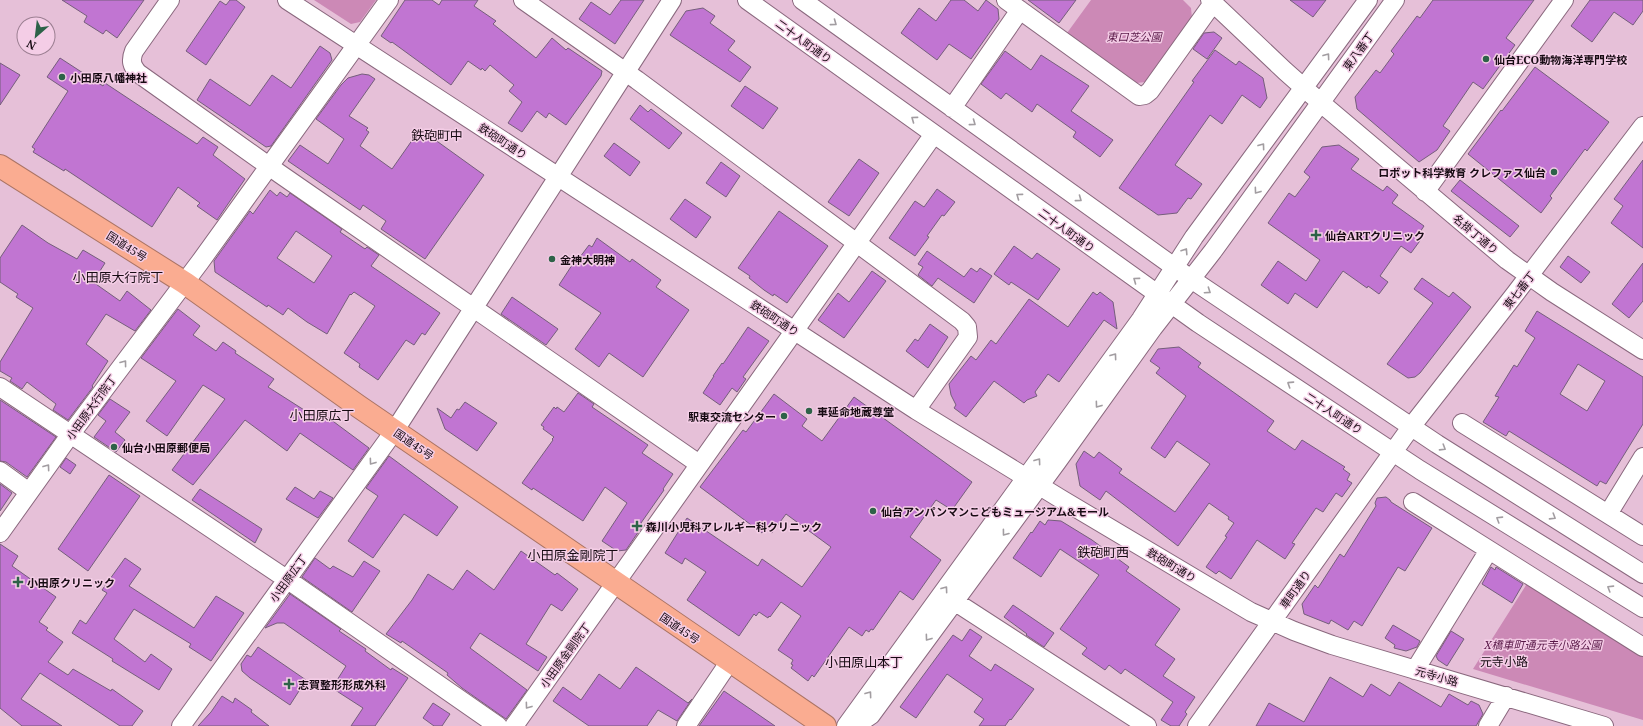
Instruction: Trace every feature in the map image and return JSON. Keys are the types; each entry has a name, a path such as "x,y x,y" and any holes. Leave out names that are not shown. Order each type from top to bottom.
{"highway":[{"name":"国道45号","path":"0,166 185,283 616,583 825,726"}],"street":[{"path":"170,0 134,51 132,66 138,73 269,166 699,464"},
{"name":"鉄砲町通り","path":"287,0 916,410 1032,482 1251,612 1271,621"},
{"name":"小田原大行院丁","path":"0,533 70,435 185,283 389,0"},
{"path":"522,0 626,72 962,321 967,327 968,337 916,410"},
{"name":"小田原広丁","path":"181,726 395,430 672,0"},
{"name":"二十人町通り","path":"747,0 1164,300 1393,452 1643,608"},
{"path":"802,0 1174,268 1411,427 1643,574"},
{"path":"1006,0 1139,96 1145,95 1150,91 1212,2"},
{"name":"東八番丁","path":"1164,300 1174,268 1194,238 1368,0"},
{"name":"東八番丁","path":"1164,300 1191,279 1395,0"},
{"path":"1425,192 1564,0"},
{"name":"名掛丁通り","path":"1212,2 1321,103 1507,260 1643,350"},
{"path":"952,108 1020,10"},
{"name":"東七番丁","path":"1393,452 1530,276 1643,126"},
{"name":"小田原金剛院丁","path":"514,726 934,134"},
{"path":"846,726 1032,482 1164,300"},
{"path":"0,388 288,580 498,726"},
{"path":"1462,424 1643,536"},
{"name":"車町通り","path":"1197,726 1393,452"},
{"path":"1608,514 1643,457"},
{"path":"0,471 29,492"},
{"path":"855,726 871,716 954,601 1032,482"},
{"path":"1413,502 1643,646"},
{"path":"1415,670 1489,550"},
{"path":"954,601 1147,726"},
{"name":"元寺小路","path":"1271,621 1332,645 1604,726"},
{"path":"686,726 730,661"},
{"path":"1488,726 1506,696"}],"green space":[{"path":"314,0 376,0 360,22 351,24"},
{"name":"東口芝公園","path":"1091,0 1183,0 1191,8 1192,18 1145,82 1137,83 1067,33"},
{"name":"X橋車町通元寺小路公園","path":"1528,582 1643,655 1643,720 1473,669"}],"building":[{"path":"62,0 144,0 117,38 106,30 103,34 84,22 87,16"},
{"path":"230,0 236,0 245,7 206,65 186,51 220,1 226,5"},
{"path":"405,0 432,0 439,5 442,0 478,0 474,6 496,21 493,24 536,58 552,38 566,50 568,48 602,71 601,76 566,125 549,113 546,118 537,111 522,132 508,123 522,102 509,91 514,85 490,65 485,71 468,61 451,85 392,42 391,43 381,36"},
{"path":"621,0 644,0 615,44 579,19 591,2 610,15"},
{"path":"951,0 964,0 978,11 986,0 998,9 999,19 971,59 949,44 937,60 901,33 919,8 936,21"},
{"path":"1028,0 1076,0 1059,23"},
{"path":"1290,0 1326,0 1313,17"},
{"path":"1433,0 1534,0 1506,38 1515,45 1483,89 1473,82 1443,126 1450,131 1437,150 1419,162 1357,109 1355,97 1376,70 1380,73 1394,54 1391,51 1417,16 1420,18"},
{"path":"1590,0 1643,0 1643,11 1633,25 1614,12 1592,42 1571,26"},
{"path":"703,8 715,16 710,23 735,41 728,50 751,67 740,82 670,35 686,11"},
{"path":"1214,32 1222,38 1207,59 1193,49 1204,33"},
{"path":"320,46 330,53 332,60 271,146 266,147 197,100 210,79 250,106 272,75 291,88"},
{"path":"1215,50 1236,65 1239,61 1263,78 1267,98 1260,108 1242,95 1222,124 1210,115 1175,165 1202,184 1191,199 1188,198 1177,213 1158,215 1119,188"},
{"path":"1005,51 1031,70 1041,55 1089,86 1071,111 1113,140 1100,157 1073,137 1076,132 1037,104 1032,112 1006,93 1001,99 981,84"},
{"path":"60,58 103,86 105,83 197,144 203,137 218,147 213,155 245,179 217,220 197,206 200,203 178,187 152,227 65,169 64,171 33,152 35,149 32,147 68,91 47,77"},
{"path":"0,63 20,75 0,105"},
{"path":"1535,67 1609,122 1587,151 1585,149 1550,196 1552,198 1541,213 1468,154"},
{"path":"362,74 369,75 375,79 349,116 368,128 366,130 369,132 360,146 392,169 420,129 484,175 425,259 381,229 386,221 363,205 360,210 288,161 300,145 328,164 344,139 316,119 341,85 348,78"},
{"path":"745,86 778,108 763,129 731,106"},
{"path":"640,105 648,112 651,109 682,133 669,149 630,119"},
{"path":"614,143 640,162 630,176 604,156"},
{"path":"1339,145 1359,159 1351,169 1383,191 1387,186 1398,195 1392,203 1424,226 1418,235 1422,238 1411,253 1401,246 1380,276 1388,282 1379,294 1368,286 1367,288 1343,271 1317,308 1295,293 1288,304 1261,285 1278,261 1306,281 1320,260 1268,223 1289,193 1295,197 1310,177 1304,172 1322,147"},
{"path":"859,159 879,173 849,216 828,202"},
{"path":"1643,160 1643,248 1611,223 1623,206 1614,199"},
{"path":"721,162 740,176 726,197 706,183"},
{"path":"1460,180 1519,226 1510,237 1451,191"},
{"path":"937,189 955,202 944,216 942,215 927,236 929,237 915,256 889,238 915,201 924,207"},
{"path":"270,190 277,196 280,192 287,197 290,193 342,229 340,232 365,249 367,247 379,255 371,266 440,313 425,335 422,333 414,345 406,340 378,380 359,367 360,364 344,353 375,306 354,292 351,295 350,294 327,334 288,308 283,315 268,305 267,307 215,272 214,261 250,211 253,214","holes":["296,231 332,256 314,283 277,258"]},
{"path":"685,199 711,217 696,238 670,219"},
{"path":"779,211 828,246 787,303 774,294 773,296 764,290 749,278 750,276 738,268"},
{"path":"22,225 48,243 77,259 83,250 105,263 93,282 120,301 127,291 151,310 135,331 106,314 86,344 108,361 92,386 93,387 68,420 53,410 56,404 27,382 22,389 10,381 12,378 0,371 0,362 33,308 16,297 18,294 0,282 0,258"},
{"path":"597,238 630,262 632,259 661,280 656,287 689,310 643,377 609,353 599,367 575,349 601,313 559,285 578,256 580,257 589,245 592,247"},
{"path":"1014,246 1032,259 1037,253 1060,269 1038,300 1011,282 1009,285 994,274"},
{"path":"927,251 964,277 971,268 977,272 980,268 992,276 974,303 938,278 932,286 918,275 923,267 918,264"},
{"path":"1568,256 1590,272 1581,283 1560,267"},
{"path":"1643,263 1643,301 1629,318 1612,304"},
{"path":"872,271 886,281 844,338 818,320 838,293 849,302"},
{"path":"1422,278 1449,297 1453,292 1471,307 1420,373 1415,377 1408,378 1387,364 1433,303 1414,289"},
{"path":"1093,292 1097,295 1100,292 1113,302 1117,329 1104,320 1059,382 1048,374 1035,392 1037,396 1027,400 1024,403 994,381 966,417 954,408 956,405 951,395 949,384 971,356 976,360 991,340 996,344 1029,299 1068,327"},
{"path":"512,297 558,329 546,345 501,314"},
{"path":"178,309 200,326 193,335 216,351 223,342 236,351 235,353 274,379 268,387 323,422 326,416 369,448 353,470 300,433 287,451 245,420 193,485 172,470 225,399 203,385 167,436 146,421 176,381 141,358"},
{"path":"1537,311 1643,377 1643,424 1606,484 1600,481 1597,486 1509,431 1506,436 1483,422 1499,397 1495,396 1514,365 1517,367 1535,338 1525,331","holes":["1578,364 1605,381 1587,411 1560,394"]},
{"path":"930,324 948,337 928,368 906,351 915,339 918,341"},
{"path":"748,327 769,341 743,377 746,379 737,392 732,388 720,405 703,393 713,376"},
{"path":"1179,347 1201,363 1198,367 1274,421 1267,431 1295,450 1302,440 1345,467 1343,469 1350,474 1347,480 1352,483 1342,497 1336,493 1323,512 1316,508 1292,543 1295,544 1285,559 1257,540 1231,579 1219,571 1216,574 1206,567 1227,537 1225,536 1234,523 1228,519 1229,517 1209,503 1178,546 1106,491 1100,500 1080,486 1076,464 1084,451 1094,458 1099,452 1122,469 1119,473 1175,512 1210,464 1177,441 1165,458 1151,448 1186,396 1156,373 1160,368 1150,361 1158,349"},
{"path":"578,393 594,404 592,407 648,445 642,453 673,474 663,489 664,490 641,523 643,525 626,550 617,551 602,541 627,503 605,487 583,521 533,488 532,490 522,483 554,437 543,429 544,427 541,425 554,407 556,409 557,407 564,412"},
{"path":"774,394 807,419 802,426 822,441 854,397 972,482 952,510 936,500 910,537 941,560 913,600 900,591 873,630 871,629 869,632 866,630 862,636 849,627 814,677 812,675 808,681 791,668 793,665 791,664 793,660 778,650 801,616 781,602 768,618 759,612 756,616 754,614 739,636 687,600 706,572 685,558 682,564 665,553 687,518 758,566 762,559 802,587 831,547 786,514 772,533 766,528 762,533 700,487 743,430 746,432"},
{"path":"110,399 130,412 115,432 125,440 116,452 94,437 106,421 98,415"},
{"path":"0,400 56,437 27,477 6,462 0,461"},
{"path":"465,402 497,423 477,451 445,429 437,408 451,418 457,409 459,410"},
{"path":"389,456 458,507 437,536 404,514 373,558 348,541 378,496 366,488"},
{"path":"66,458 76,465 70,474 60,467"},
{"path":"109,475 140,496 88,571 58,549"},
{"path":"0,484 12,493 0,511"},
{"path":"295,487 314,499 320,491 333,498 318,518 286,499"},
{"path":"200,489 262,529 255,543 192,500"},
{"path":"1386,497 1391,502 1432,528 1405,571 1398,567 1362,626 1354,621 1348,630 1331,620 1329,624 1304,614 1302,604 1315,585 1318,588 1340,554 1344,557 1376,506 1375,503 1377,498"},
{"path":"1048,520 1061,521 1092,540 1129,567 1126,571 1180,609 1155,645 1175,659 1163,676 1195,697 1185,712 1187,714 1179,726 1171,726 1161,720 1173,702 1125,669 1121,674 1109,665 1105,670 1082,654 1087,648 1060,629 1099,575 1060,549 1041,577 1013,558 1040,521 1045,525"},
{"path":"0,544 18,556 12,566 56,597 39,622 48,628 46,630 63,642 48,662 68,675 73,669 111,691 112,689 143,711 132,726 120,726 40,673 21,699 62,726 22,726 0,708"},
{"path":"521,551 555,575 557,573 578,589 562,611 551,604 526,644 547,657 538,671 480,633 470,648 527,690 506,719 462,688 447,675 448,673 402,641 401,643 386,634 412,600 428,574 453,590 467,570 494,590"},
{"path":"125,558 141,569 129,586 194,628 216,596 244,613 211,661 189,647 191,644 134,609 114,639 145,662 151,654 172,669 159,690 112,661 113,659 72,633 80,620 86,624 107,593 102,590"},
{"path":"315,558 330,569 333,566 353,577 364,561 380,571 352,612 302,577"},
{"path":"1491,567 1495,570 1496,567 1523,584 1512,603 1482,584"},
{"path":"290,594 341,629 339,631 366,649 365,651 391,670 392,668 408,678 375,726 351,726 363,708 332,688 346,666 284,623 277,623 265,628"},
{"path":"1013,605 1054,633 1044,647 1004,617"},
{"path":"1393,625 1420,641 1417,647 1406,651 1394,648 1395,645 1385,638"},
{"path":"970,629 982,637 969,656 991,671 995,664 1034,689 1011,720 1010,719 1005,726 979,726 984,719 974,712 983,699 947,674 916,718 900,707 953,635 962,641"},
{"path":"1451,631 1464,639 1447,666 1438,660 1436,656"},
{"path":"258,647 306,680 290,705 242,671 241,664 247,655 251,657"},
{"path":"636,667 688,703 692,699 677,721 658,710 647,726 589,726 553,701 563,687 581,700 599,674 620,689"},
{"path":"1330,677 1363,697 1371,684 1390,696 1399,682 1441,707 1449,694 1468,705 1471,701 1479,705 1483,714 1476,726 1256,726 1269,703 1304,722"},
{"path":"724,691 775,726 699,726"},
{"path":"222,696 233,703 235,698 252,710 251,712 269,726 198,726 211,712"},
{"path":"433,703 450,714 442,726 434,726 423,718"}],"place":[{"name":"仙台ECO動物海洋専門学校","path":"1486,59"},
{"name":"小田原八幡神社","path":"62,77"},
{"name":"ロボット科学教育 クレファス仙台","path":"1554,172"},
{"name":"仙台ARTクリニック","path":"1316,235"},
{"name":"金神大明神","path":"552,259"},
{"name":"車延命地蔵尊堂","path":"809,411"},
{"name":"駅東交流センター","path":"784,416"},
{"name":"仙台小田原郵便局","path":"114,447"},
{"name":"仙台アンパンマンこどもミュージアム&モール","path":"873,511"},
{"name":"森川小児科アレルギー科クリニック","path":"637,526"},
{"name":"小田原クリニック","path":"18,582"},
{"name":"志賀整形形成外科","path":"289,684"}],"district":[{"name":"鉄砲町中","path":"437,135"},
{"name":"小田原大行院丁","path":"118,277"},
{"name":"小田原広丁","path":"322,415"},
{"name":"鉄砲町西","path":"1103,552"},
{"name":"小田原金剛院丁","path":"573,555"},
{"name":"元寺小路","path":"1504,661"},
{"name":"小田原山本丁","path":"864,662"}]}
